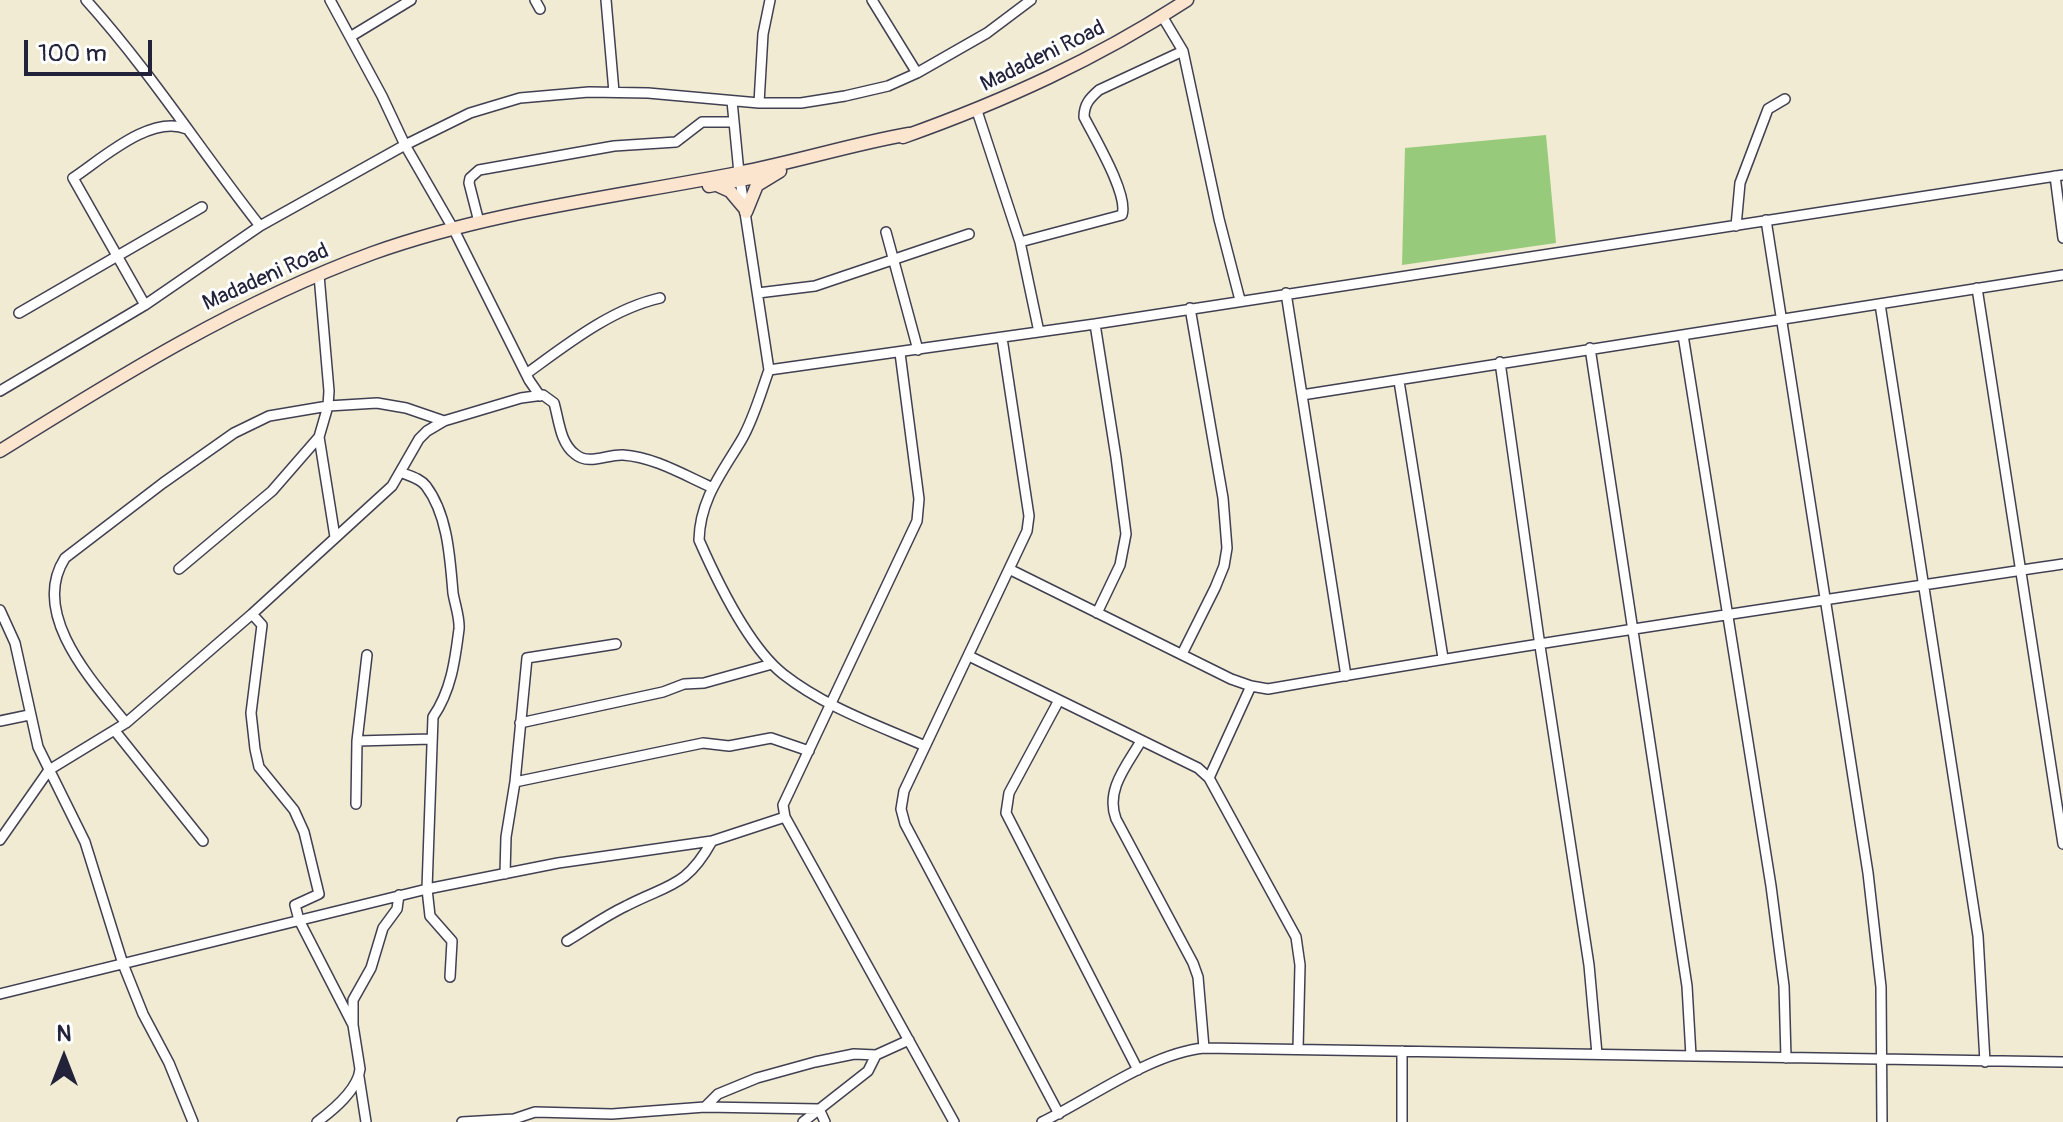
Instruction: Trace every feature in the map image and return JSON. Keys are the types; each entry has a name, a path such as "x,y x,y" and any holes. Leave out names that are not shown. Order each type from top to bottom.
{"street":[{"path":"86,0 157,87 260,226"},
{"path":"350,37 411,0"},
{"path":"606,0 614,92"},
{"path":"759,103 763,34 770,0"},
{"path":"872,0 917,73"},
{"path":"0,391 145,305 260,226 405,145 470,113 495,104 555,95 614,92 759,103 801,103 845,96 888,86 917,73 987,33 1031,0"},
{"name":"Madadeni Road","path":"0,451 198,331 319,275 375,253 479,222 606,195 780,171 875,146 977,111 1067,70 1187,0"},
{"path":"333,1 405,145 454,230 540,396"},
{"path":"1162,16 1183,51 1240,300"},
{"path":"1020,242 1122,215 1124,207 1116,183 1084,117 1084,109 1091,96 1099,90 1183,51"},
{"path":"1736,226 1740,183 1765,117 1775,103 1785,99"},
{"path":"732,101 740,177 769,370 743,437 711,487 699,540 755,645 772,664 830,704 925,746"},
{"path":"977,111 1020,242 1039,332"},
{"path":"479,222 469,183 479,170 614,146 676,142 702,122 734,122"},
{"path":"145,305 73,178 147,130 169,125 187,129"},
{"name":"Madadeni Road","path":"575,203 610,201 715,185 873,140 909,134"},
{"path":"746,211 757,185 780,171"},
{"path":"769,370 1002,338 2059,176 2063,238"},
{"path":"715,185 730,191 746,211"},
{"path":"19,313 202,207"},
{"path":"1766,220 1868,873 1881,987 1882,1122"},
{"path":"886,232 891,260 918,350"},
{"path":"758,293 815,286 969,234"},
{"path":"179,569 272,491 319,437 328,406 319,275"},
{"path":"1302,395 2063,275"},
{"path":"1977,288 2063,844"},
{"path":"1286,293 1346,676"},
{"path":"526,374 573,340 643,302 660,298"},
{"path":"1880,304 1978,936 1985,1062"},
{"path":"1182,654 1215,588 1227,548 1223,498 1190,308"},
{"path":"1095,324 1126,534 1120,565 1097,613"},
{"path":"1683,335 1782,972 1786,1058"},
{"path":"1002,338 1029,516 1027,531 902,799 905,824 1059,1114"},
{"path":"1590,348 1687,986 1691,1056"},
{"path":"900,353 919,499 917,521 783,805 785,817 954,1122"},
{"path":"1500,362 1589,965 1597,1054"},
{"path":"1399,381 1443,658"},
{"path":"0,840 49,770 126,723 252,614 392,486 419,439 444,421 521,398 540,396 554,403 564,442 577,457 587,460 615,455 636,457 660,464 711,487"},
{"path":"126,723 79,666 65,636 55,606 54,587 56,571 65,558 234,433 269,416 328,406 377,403 406,408 444,421"},
{"path":"319,437 335,537"},
{"path":"400,472 426,485 435,505 449,551 460,626 450,685 433,717 431,739 427,889 430,916 452,941 450,977"},
{"path":"1009,569 1251,686 1268,689 1443,658 1540,646 1824,599 2063,564"},
{"path":"0,610 15,643 38,747 85,842 123,964 193,1122"},
{"path":"252,614 262,625 251,713 259,767 294,810 304,832 319,894 295,905 299,920 353,1025"},
{"path":"505,874 506,837 515,782 527,658 616,644"},
{"path":"356,804 357,741 367,655"},
{"path":"969,656 1198,768 1209,778 1300,948 1298,1049"},
{"path":"520,723 663,692 684,684 704,683 772,664"},
{"path":"1209,778 1251,686"},
{"path":"1058,702 1009,793 1006,813 1138,1070"},
{"path":"0,721 29,715"},
{"path":"115,731 203,841"},
{"path":"515,782 703,743 729,746 771,738 809,751"},
{"path":"357,741 431,739"},
{"path":"1141,741 1113,790 1112,805 1116,819 1193,963 1198,977 1204,1048"},
{"path":"0,994 399,895 558,863 712,841 785,817"},
{"path":"567,941 629,904 677,884 702,859 712,841"},
{"path":"366,1122 353,1025 353,1000 371,968 383,928 397,909 399,895"},
{"path":"705,1107 718,1094 734,1086 785,1069 854,1054 876,1055 909,1040"},
{"path":"1042,1122 1138,1070 1181,1052 1204,1048 2063,1062"},
{"path":"1402,1051 1402,1122"},
{"path":"803,1122 873,1067 876,1055"},
{"path":"317,1122 359,1077"},
{"path":"462,1122 514,1119 531,1112 611,1118 705,1107 819,1109"},
{"path":"819,1109 825,1122"}],"green space":[{"path":"1546,135 1556,243 1402,265 1405,148"}]}
